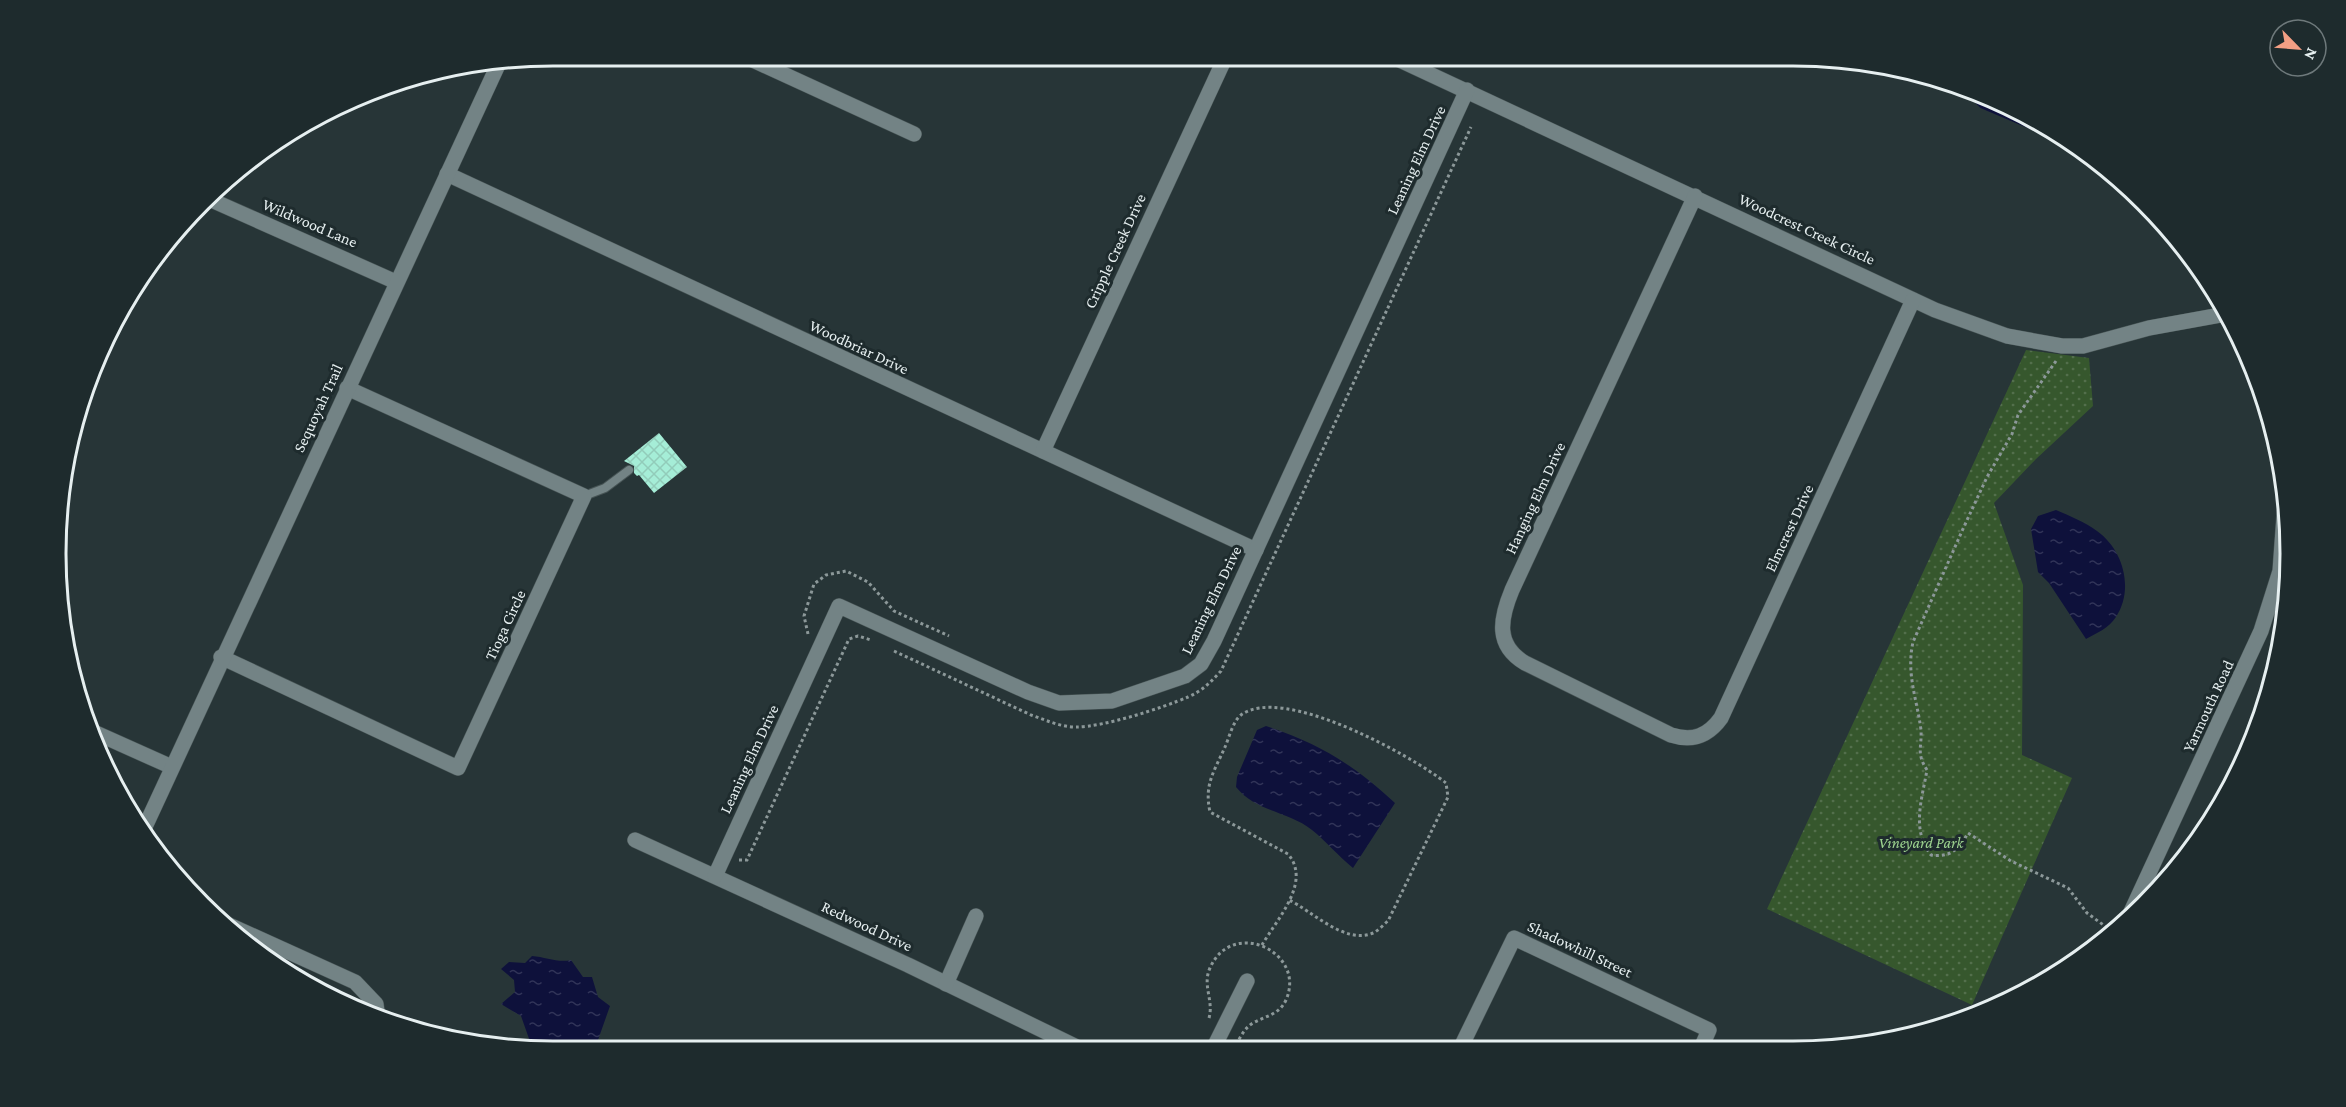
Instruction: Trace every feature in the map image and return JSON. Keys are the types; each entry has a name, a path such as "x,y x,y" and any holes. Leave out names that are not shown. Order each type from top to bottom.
{"street":[{"path":"766,66 914,134"},
{"name":"Cripple Creek Drive","path":"1043,451 1220,66"},
{"name":"Woodcrest Creek Circle","path":"1413,66 1913,300 1968,323 2007,336 2062,346 2098,344 2149,328 2218,315"},
{"name":"Sequoyah Trail","path":"147,822 221,657 496,69"},
{"name":"Leaning Elm Drive","path":"715,876 839,606 1047,700 1091,704 1112,701 1185,676 1195,670 1207,655 1467,90"},
{"name":"Woodbriar Drive","path":"447,174 1256,550"},
{"name":"Hanging Elm Drive","path":"1671,735 1524,663 1510,651 1501,630 1512,590 1695,196"},
{"name":"Wildwood Lane","path":"216,202 396,282"},
{"name":"Elmcrest Drive","path":"1671,735 1695,739 1714,728 1721,718 1913,300"},
{"path":"346,388 584,496"},
{"name":"Tioga Circle","path":"221,657 458,768 584,496"},
{"name":"Yarmouth Road","path":"2138,897 2261,631 2279,573"},
{"path":"101,735 172,767"},
{"name":"Redwood Drive","path":"634,840 1064,1041"},
{"path":"946,984 976,916"},
{"path":"250,935 355,982 376,1004 376,1007"},
{"name":"Shadowhill Street","path":"1463,1041 1514,938 1709,1030 1704,1041"},
{"path":"1217,1041 1247,981"}],"lane":[{"path":"584,496 605,488 629,470"}],"path":[{"path":"888,648 1031,715 1053,723 1075,727 1099,725 1188,697 1207,686 1221,671 1471,128"},
{"path":"2062,346 2048,376 2018,415 2012,434 1987,477 1913,642 1909,659 1911,687 1921,729 1919,758 1927,770 1918,827 1924,847 1931,855 1942,857 1952,853 1961,845 1968,832 2011,861 2068,888 2087,914 2105,927"},
{"name":"Leaning Elm Drive","path":"1226,559 1226,575"},
{"path":"808,638 804,616 808,597 814,584 826,575 846,571 868,582 894,611 952,638"},
{"path":"747,860 849,639 858,636 879,644"},
{"path":"1262,945 1296,887 1298,874 1295,862 1288,854 1210,812 1206,793 1239,716 1255,707 1272,706 1315,715 1426,767 1446,783 1448,797 1388,921 1372,933 1355,935 1341,931 1289,900"}],"green space":[{"name":"Vineyard Park","path":"2026,350 2089,358 2093,406 2036,459 1994,503 2023,585 2022,755 2072,778 1972,1005 1767,909"}],"water":[{"path":"2056,510 2088,525 2106,539 2120,559 2123,571 2124,595 2116,617 2106,627 2086,639 2049,583 2038,572 2031,529 2038,516"},
{"path":"1266,726 1320,748 1365,777 1395,803 1353,868 1312,830 1253,802 1236,787 1237,777 1257,730"},
{"path":"532,956 571,960 583,977 592,977 598,997 610,1006 599,1041 530,1040 521,1016 501,1004 515,992 514,980 501,969 509,962 525,963"}],"building":[{"path":"659,433 687,467 654,493 639,475 634,473 634,466 624,461"}],"waterway":[{"path":"1979,103 2017,121"}]}
